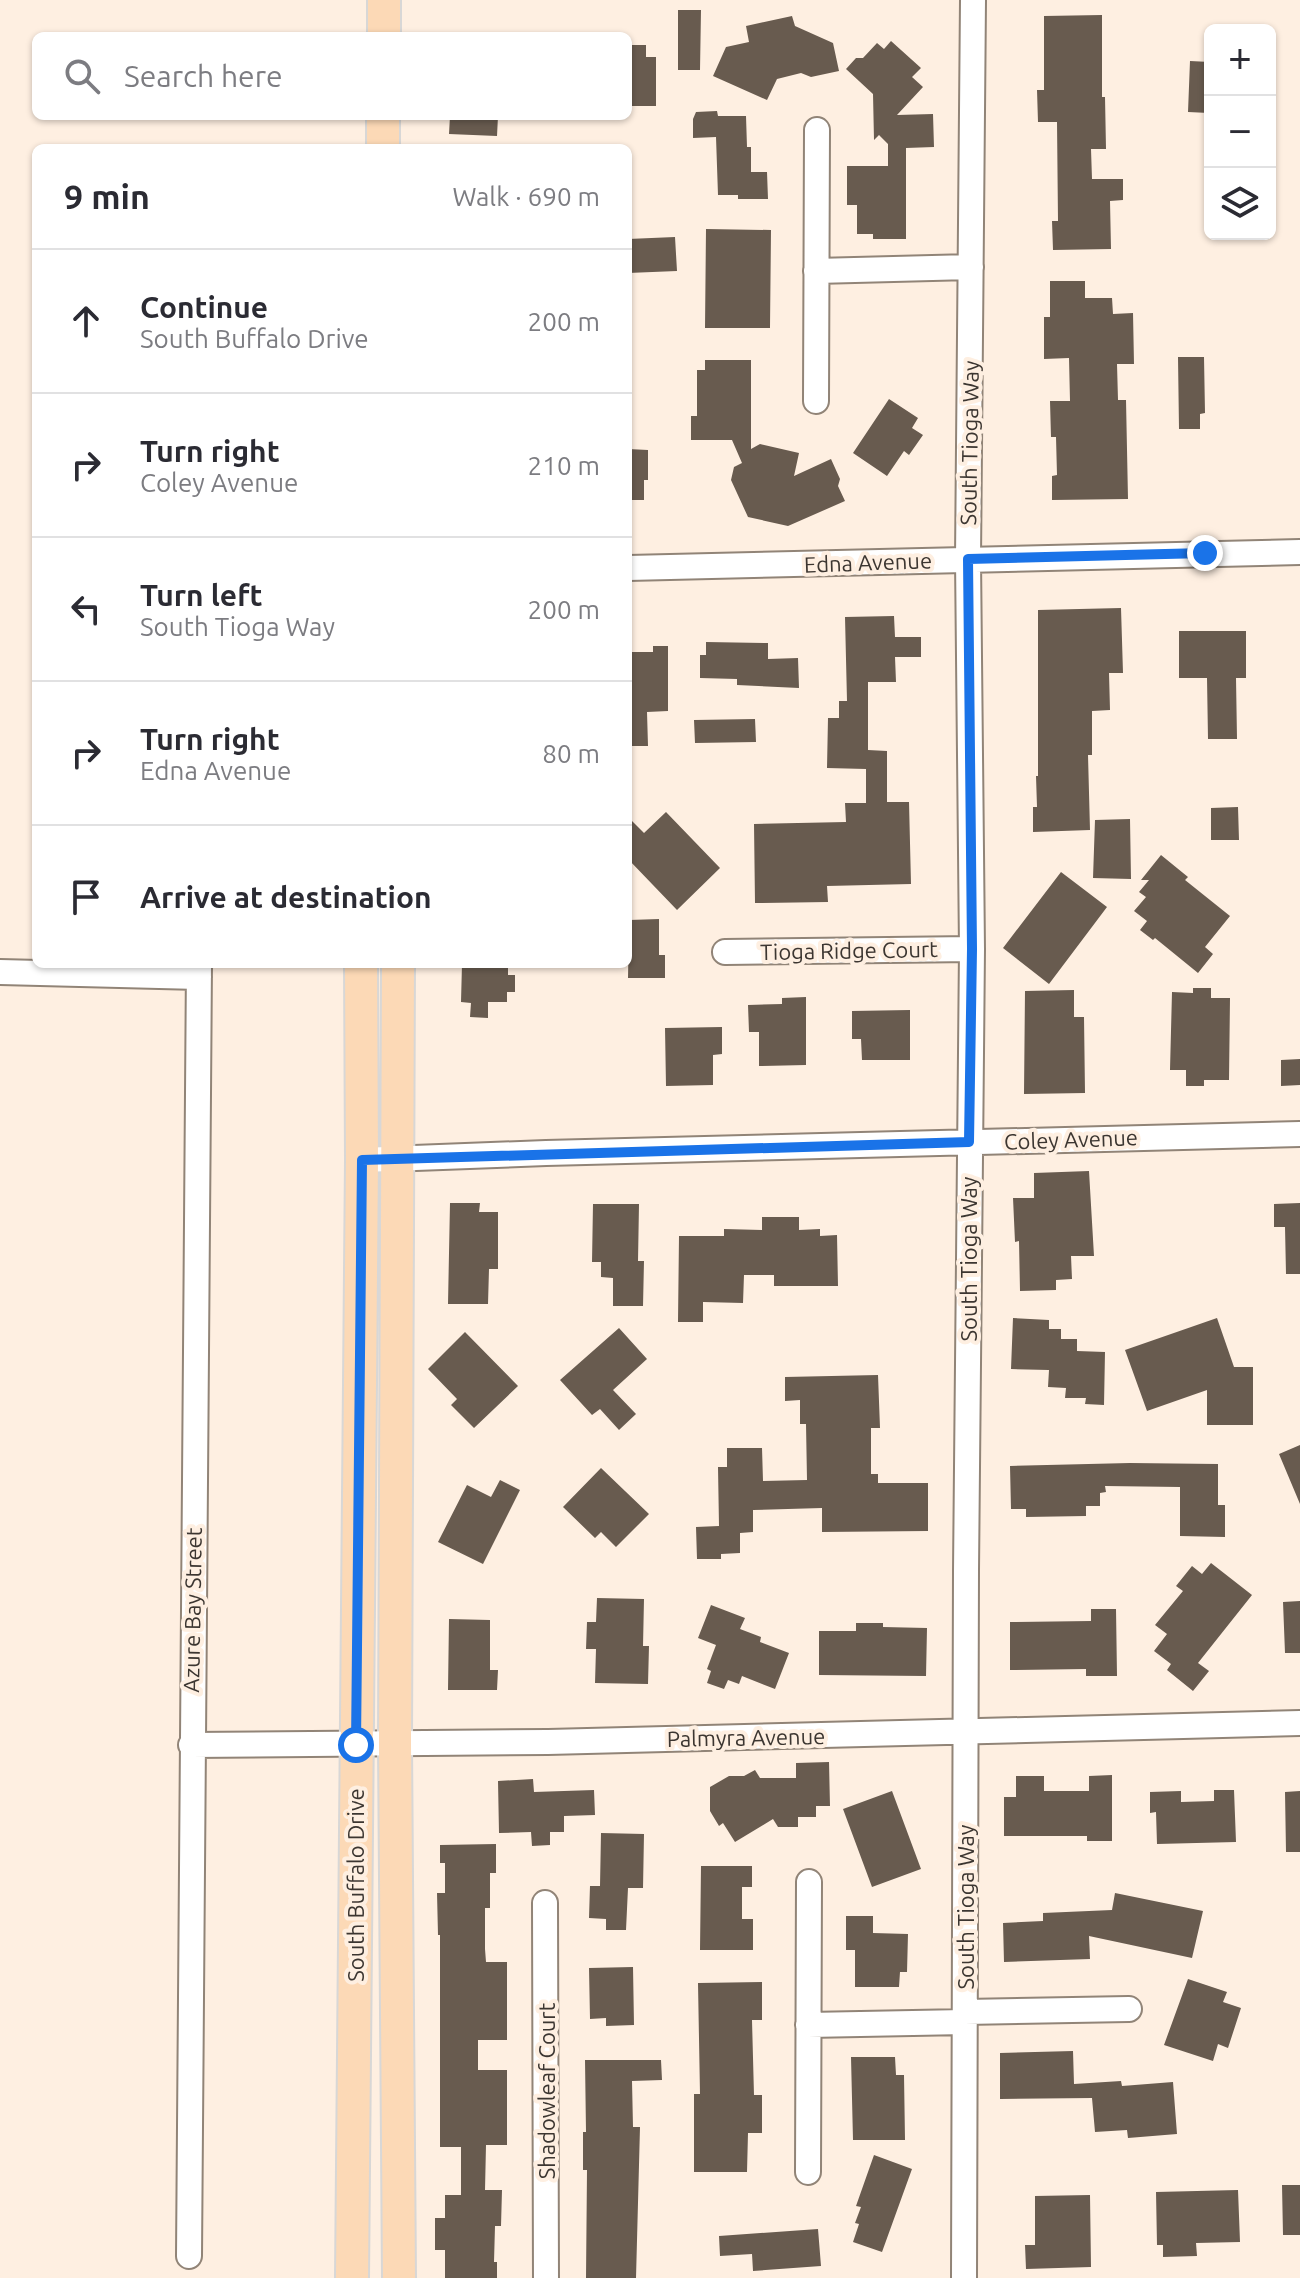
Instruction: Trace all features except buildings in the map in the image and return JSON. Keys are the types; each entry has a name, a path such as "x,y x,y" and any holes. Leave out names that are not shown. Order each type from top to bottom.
{"main road":[{"path":"384,0 384,32"},
{"path":"383,120 383,144"},
{"name":"South Buffalo Drive","path":"352,2278 361,968"},
{"name":"South Buffalo Drive","path":"398,968 395,1744 399,2278"}],"street":[{"name":"South Tioga Way","path":"964,2278 972,949 968,559 973,0"},
{"path":"816,401 817,130"},
{"path":"816,271 971,267"},
{"name":"Edna Avenue","path":"632,568 1300,552"},
{"name":"Tioga Ridge Court","path":"725,952 972,949"},
{"path":"0,972 199,970"},
{"name":"Azure Bay Street","path":"189,2256 199,970"},
{"name":"Coley Avenue","path":"362,1160 1300,1134"},
{"name":"Palmyra Avenue","path":"191,1745 356,1745 1300,1723"},
{"path":"808,2172 809,1882"},
{"name":"Shadowleaf Court","path":"545,1903 546,2278"},
{"path":"808,2025 1129,2009"}],"route":[{"path":"356,1745 362,1160 969,1142 972,949 968,559 1205,553"}]}
